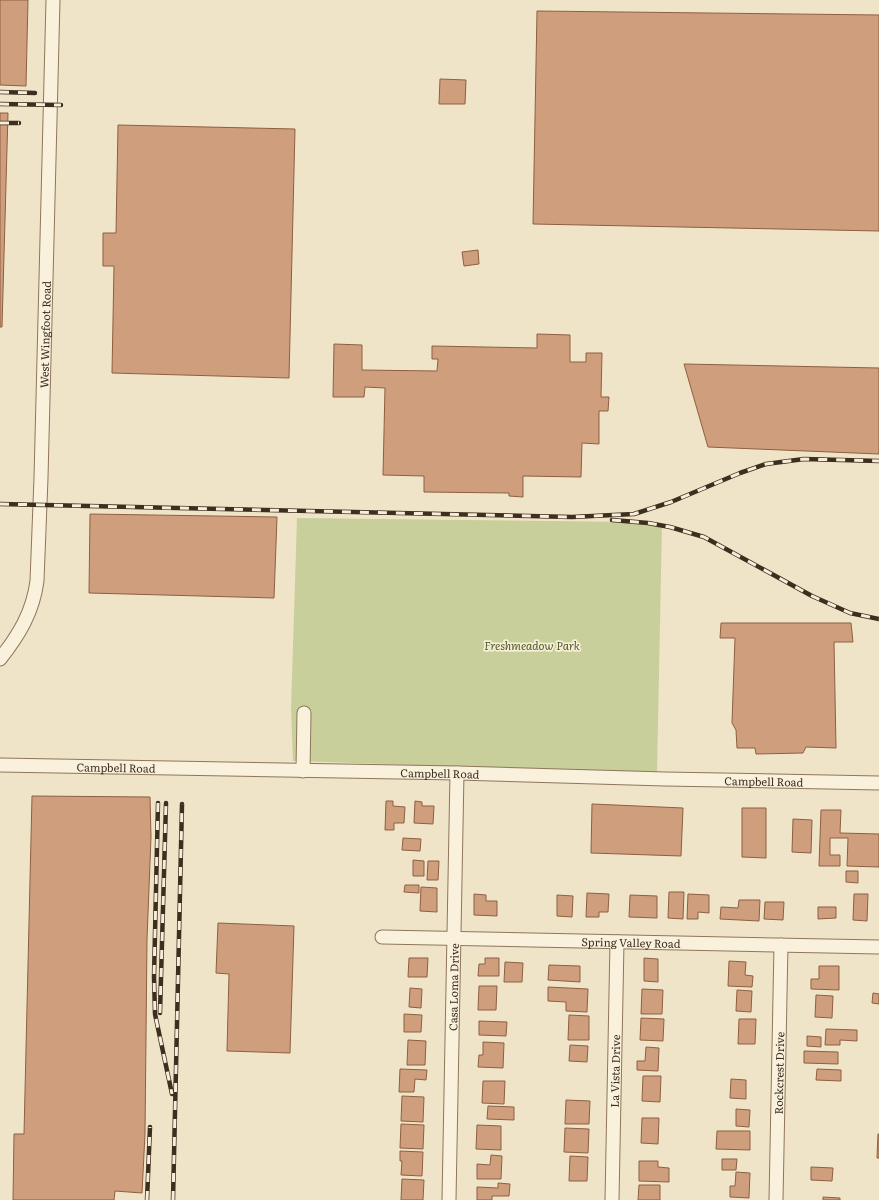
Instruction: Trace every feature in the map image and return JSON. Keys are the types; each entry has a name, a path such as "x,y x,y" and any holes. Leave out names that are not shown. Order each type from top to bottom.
{"street":[{"name":"West Wingfoot Road","path":"0,659 13,644 26,620 35,596 37,581 42,465 54,0"},
{"path":"303,771 304,713"},
{"name":"Campbell Road","path":"0,765 879,782"},
{"name":"Casa Loma Drive","path":"449,1200 457,773"},
{"name":"Spring Valley Road","path":"382,937 879,947"},
{"name":"La Vista Drive","path":"612,1200 617,942"},
{"name":"Rockcrest Drive","path":"776,1200 781,945"}],"green space":[{"name":"Freshmeadow Park","path":"297,518 633,522 662,525 657,773 293,761 291,708"}],"building":[{"path":"0,0 28,0 26,86 0,85"},
{"path":"537,11 879,15 879,231 533,224"},
{"path":"440,79 466,80 465,104 439,104"},
{"path":"0,113 8,113 2,327 0,327"},
{"path":"118,125 295,129 289,378 112,373 114,266 103,266 103,233 116,233"},
{"path":"478,250 479,264 464,266 462,252"},
{"path":"537,334 570,335 570,362 586,362 586,353 602,353 601,397 609,397 608,411 599,411 599,444 582,443 581,477 523,476 523,497 509,496 509,493 424,492 424,476 383,475 385,388 365,387 364,397 333,397 334,344 362,345 362,370 437,371 438,359 432,359 432,346 537,348"},
{"path":"684,364 879,368 879,454 708,447"},
{"path":"90,514 277,517 274,598 89,593"},
{"path":"721,623 851,623 853,642 834,642 836,748 806,747 803,753 756,754 755,748 737,748 736,730 732,723 735,638 720,638"},
{"path":"32,796 150,797 151,837 147,939 145,1134 142,1193 115,1191 114,1200 13,1200 14,1134 24,1134"},
{"path":"386,801 393,801 393,806 405,807 404,823 394,823 394,830 385,830"},
{"path":"415,801 422,802 422,806 434,806 433,824 414,823"},
{"path":"592,804 683,808 681,856 591,853"},
{"path":"742,808 766,808 766,858 742,857"},
{"path":"821,810 841,810 840,833 879,834 879,867 847,866 848,838 830,838 830,855 840,855 840,866 819,866"},
{"path":"793,819 812,820 811,853 792,852"},
{"path":"403,838 421,839 420,851 402,850"},
{"path":"413,860 424,861 424,876 413,876"},
{"path":"428,861 439,861 438,880 427,880"},
{"path":"846,871 858,871 858,883 846,882"},
{"path":"405,885 419,885 419,893 404,892"},
{"path":"421,887 437,888 437,912 420,911"},
{"path":"669,892 684,892 683,919 668,918"},
{"path":"587,893 609,894 608,912 599,912 599,917 586,917"},
{"path":"474,894 486,895 486,901 497,901 497,916 474,915"},
{"path":"688,894 709,895 709,913 698,912 698,919 687,919"},
{"path":"854,894 868,894 867,921 853,920"},
{"path":"557,895 573,896 572,917 557,916"},
{"path":"630,895 657,896 657,918 629,917"},
{"path":"739,900 760,900 759,921 720,919 721,907 738,908"},
{"path":"765,902 784,902 783,920 764,919"},
{"path":"818,907 836,907 836,918 818,919"},
{"path":"218,923 294,926 290,1053 227,1051 229,974 216,973"},
{"path":"409,958 428,958 427,977 408,977"},
{"path":"485,958 499,958 499,976 478,976 479,964 485,964"},
{"path":"644,958 658,959 658,982 644,981"},
{"path":"729,961 746,962 745,975 753,976 752,987 728,986"},
{"path":"505,962 523,963 522,982 504,982"},
{"path":"549,965 580,966 580,982 548,980"},
{"path":"819,966 839,966 839,990 811,989 811,979 819,979"},
{"path":"479,986 497,986 496,1010 478,1010"},
{"path":"548,987 588,989 587,1012 566,1011 566,1002 548,1001"},
{"path":"410,988 422,989 421,1008 409,1007"},
{"path":"642,989 663,990 662,1014 641,1014"},
{"path":"737,990 752,991 751,1012 736,1011"},
{"path":"873,993 879,994 879,1004 872,1003"},
{"path":"816,995 833,996 832,1018 815,1017"},
{"path":"404,1014 422,1015 421,1032 404,1032"},
{"path":"569,1015 589,1016 589,1040 568,1040"},
{"path":"641,1018 664,1019 663,1041 640,1040"},
{"path":"739,1019 756,1019 755,1044 738,1044"},
{"path":"479,1021 507,1022 506,1036 479,1035"},
{"path":"826,1029 857,1030 857,1041 840,1040 840,1045 825,1045"},
{"path":"807,1036 821,1037 821,1047 807,1046"},
{"path":"408,1040 426,1041 425,1065 407,1065"},
{"path":"483,1042 504,1043 503,1068 478,1067 479,1055 483,1055"},
{"path":"570,1045 588,1046 587,1062 569,1061"},
{"path":"646,1047 659,1048 658,1071 637,1070 637,1061 645,1061"},
{"path":"804,1051 838,1052 838,1064 804,1063"},
{"path":"400,1069 427,1070 426,1080 415,1079 414,1092 399,1092"},
{"path":"817,1069 841,1070 841,1081 816,1080"},
{"path":"643,1076 661,1076 660,1102 642,1101"},
{"path":"731,1079 746,1080 746,1099 730,1098"},
{"path":"483,1081 505,1081 504,1104 482,1103"},
{"path":"402,1096 424,1097 423,1122 401,1121"},
{"path":"566,1100 590,1101 589,1124 565,1124"},
{"path":"488,1106 514,1107 514,1120 487,1119"},
{"path":"736,1109 750,1110 749,1127 736,1126"},
{"path":"642,1118 659,1118 658,1144 641,1143"},
{"path":"401,1124 424,1125 423,1149 400,1148"},
{"path":"477,1125 501,1126 501,1150 476,1149"},
{"path":"565,1128 589,1129 588,1153 564,1152"},
{"path":"717,1131 750,1131 750,1150 716,1149"},
{"path":"878,1134 879,1158 877,1158"},
{"path":"400,1151 423,1152 422,1176 401,1175 402,1161 400,1161"},
{"path":"491,1155 502,1156 501,1179 477,1179 477,1164 490,1165"},
{"path":"570,1156 588,1157 587,1181 569,1181"},
{"path":"722,1159 737,1159 736,1170 722,1170"},
{"path":"639,1161 658,1161 658,1167 669,1168 669,1182 639,1181"},
{"path":"811,1167 833,1168 832,1181 811,1180"},
{"path":"736,1172 750,1173 749,1198 730,1197 730,1186 735,1186"},
{"path":"402,1179 424,1180 423,1200 401,1200"},
{"path":"498,1183 510,1184 509,1196 492,1196 492,1200 477,1200 477,1187 498,1188"},
{"path":"639,1185 660,1185 660,1200 638,1200"},
{"path":"823,1197 840,1198 840,1200 823,1200"}],"railway":[{"path":"0,92 35,93"},
{"path":"0,104 61,105"},
{"path":"0,123 19,123"},
{"path":"0,504 572,517 634,514 671,502 740,473 766,464 804,459 879,461"},
{"path":"612,520 648,523 670,527 704,537 812,596 850,613 879,619"},
{"path":"158,803 154,977 155,1014 172,1094"},
{"path":"160,1013 166,803"},
{"path":"173,1200 182,804"},
{"path":"147,1200 150,1127"}]}
